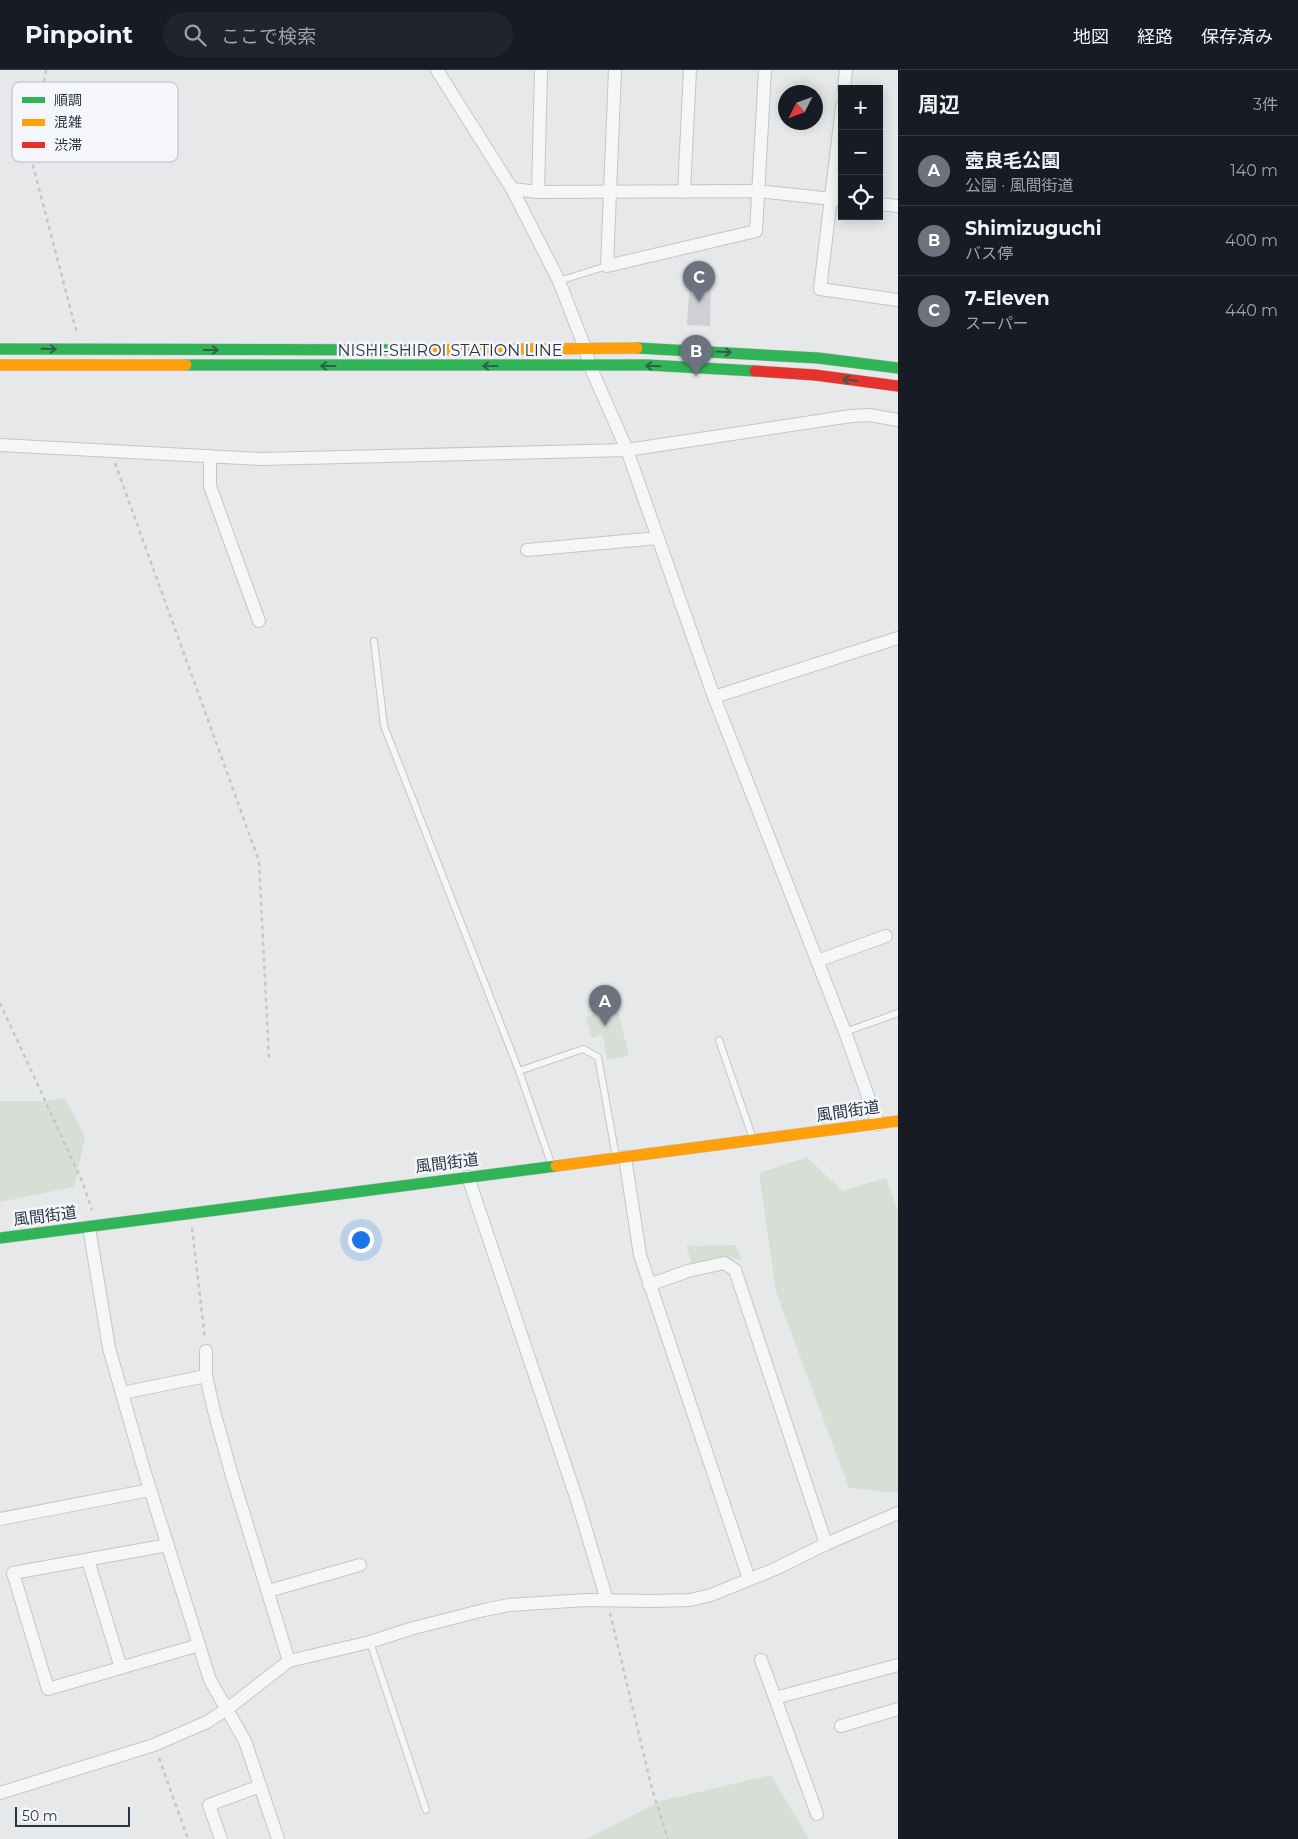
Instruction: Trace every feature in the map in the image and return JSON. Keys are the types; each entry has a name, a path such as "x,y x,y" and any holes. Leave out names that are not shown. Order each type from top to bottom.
{"main road":[{"name":"NISHI-SHIROI STATION LINE","path":"0,349 533,350 646,348 818,358 898,368"},
{"name":"NISHI-SHIROI STATION LINE","path":"0,365 648,365 815,375 898,386"},
{"name":"風間街道","path":"0,1238 898,1121"}],"street":[{"path":"437,70 512,189 559,281 586,348 590,366 627,450 714,697 878,1124"},
{"path":"538,192 541,70"},
{"path":"615,70 606,266 756,231 765,70"},
{"path":"684,192 690,70"},
{"path":"844,85 846,70"},
{"path":"840,130 836,199 820,289 898,300"},
{"path":"512,189 538,192 758,191 836,199"},
{"path":"883,204 898,206"},
{"path":"0,445 261,459 627,450 851,416 870,414 898,420"},
{"path":"210,456 210,486 259,622"},
{"path":"527,550 658,538"},
{"path":"714,697 898,638"},
{"path":"817,961 886,936"},
{"path":"621,1158 640,1254 649,1285 749,1579"},
{"path":"468,1177 577,1500 606,1600"},
{"path":"93,1226 109,1348 150,1490 210,1680 245,1741 278,1839"},
{"path":"649,1285 724,1263 735,1270 826,1544"},
{"path":"206,1351 206,1376 232,1476 289,1661"},
{"path":"122,1393 206,1376"},
{"path":"0,1519 150,1490"},
{"path":"0,1793 154,1745 207,1722 227,1709 289,1661 370,1642 410,1629 484,1610 510,1605 606,1600 652,1602 690,1600 711,1595 898,1513"},
{"path":"168,1545 13,1573 48,1689 199,1645"},
{"path":"88,1560 121,1668"},
{"path":"268,1591 360,1565"},
{"path":"761,1660 817,1814"},
{"path":"775,1698 898,1665"},
{"path":"841,1726 898,1709"},
{"path":"220,1839 209,1805 260,1786"}],"lane":[{"path":"559,281 606,266"},
{"path":"374,641 384,726 519,1071 552,1167"},
{"path":"844,1032 898,1013"},
{"path":"720,1040 753,1140"},
{"path":"519,1071 583,1049 598,1057 621,1158"},
{"path":"370,1642 426,1810"}],"path":[{"path":"32,162 80,350"},
{"path":"110,451 259,861 269,1059"},
{"path":"0,1003 82,1181 93,1226"},
{"path":"190,1212 206,1351"},
{"path":"606,1600 650,1779 668,1839"},
{"path":"154,1745 188,1839"}],"shaded area":[{"path":"617,1007 629,1056 607,1060 603,1035 592,1038 586,1017"},
{"path":"65,1098 85,1137 74,1187 0,1202 0,1101 45,1101"},
{"path":"807,1157 842,1191 886,1178 898,1211 898,1493 849,1488 776,1292 759,1173"},
{"path":"736,1245 741,1260 726,1257 693,1266 686,1246"},
{"path":"771,1775 809,1839 586,1839 661,1801"}],"building":[{"path":"690,277 711,278 710,326 687,325"}],"traffic: fast":[{"path":"637,348 818,358 898,368"},
{"path":"0,349 416,350"},
{"path":"186,365 648,365 755,371"},
{"path":"0,1238 556,1166"}],"traffic: slow":[{"path":"416,350 637,348"},
{"path":"0,365 186,365"},
{"path":"556,1166 898,1121"}],"traffic: jam":[{"path":"755,371 815,375 898,386"}],"place":[{"name":"7-Eleven","path":"699,302"},
{"name":"Shimizuguchi","path":"696,376"},
{"name":"壺良毛公園","path":"605,1026"}]}
